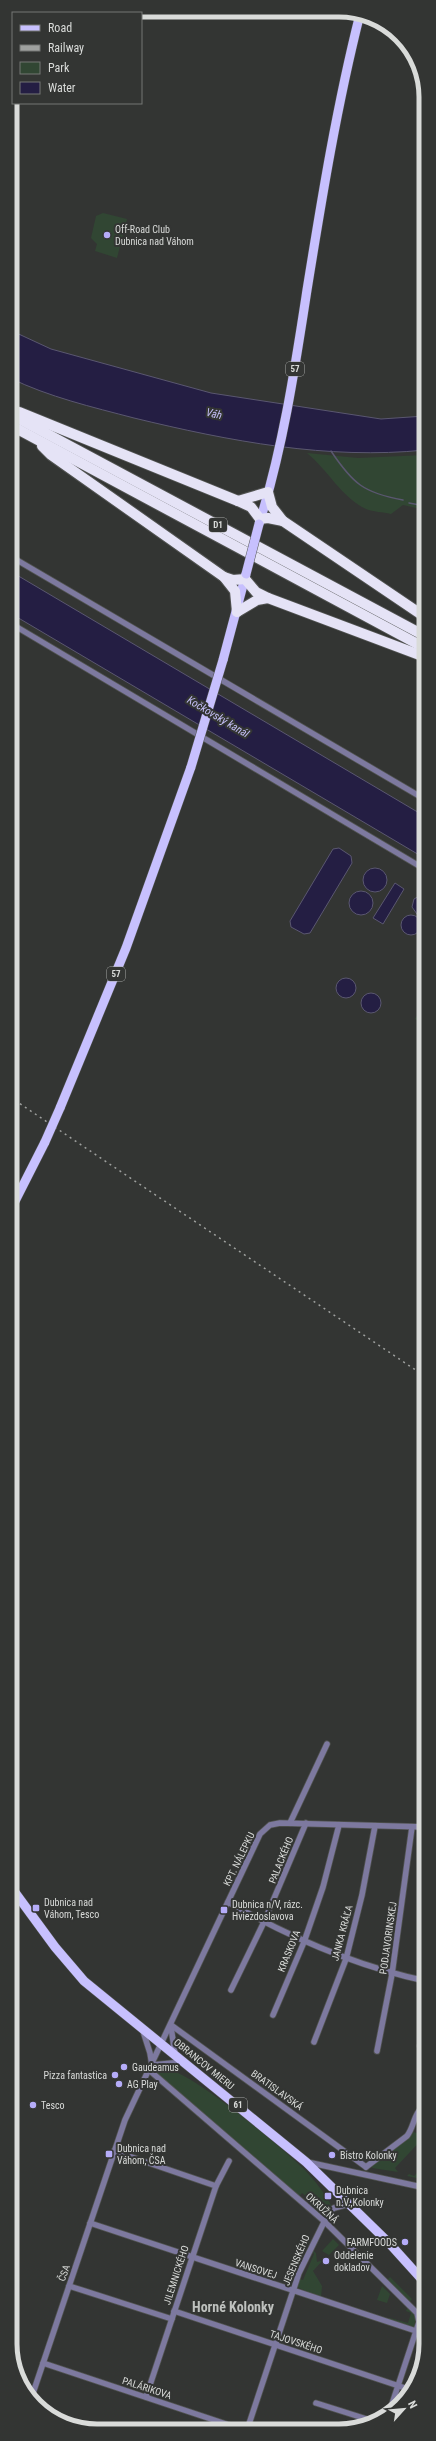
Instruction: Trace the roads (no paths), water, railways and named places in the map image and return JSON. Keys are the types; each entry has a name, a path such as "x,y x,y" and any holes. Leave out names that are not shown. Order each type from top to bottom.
{"highway":[{"path":"17,411 238,500 257,512 260,522 268,518 283,521"},
{"name":"D1","path":"17,418 419,632"},
{"name":"D1","path":"17,429 419,644"},
{"path":"33,438 51,455 224,577 233,580 246,576 256,592 268,598 419,654"},
{"path":"238,500 269,490 272,507 283,521 419,613"},
{"path":"224,577 235,592 237,612 257,600 268,598"}],"main road":[{"name":"57","path":"17,1197 45,1142 60,1108 126,948 191,767 237,612 269,490 292,384 329,156 359,20"},
{"name":"OBRANCOV MIERU","path":"17,1895 78,1974 99,1994 184,2061 306,2162 350,2203 419,2276"}],"street":[{"path":"17,560 419,796"},
{"path":"17,627 419,866"},
{"path":"290,1823 327,1744"},
{"name":"KPT. NÁLEPKU","path":"162,2044 260,1834 270,1825 306,1823 419,1827"},
{"name":"PALACKÉHO","path":"231,1990 264,1922 306,1823"},
{"name":"KRASKOVA","path":"273,2015 304,1942 323,1887 339,1825"},
{"name":"JANKA KRÁĽA","path":"314,2042 346,1959 362,1895 375,1826"},
{"name":"PODJAVORINSKEJ","path":"377,2051 392,1974 412,1827"},
{"path":"228,1902 304,1942 346,1959 392,1974 419,1980"},
{"path":"171,2025 175,2054"},
{"name":"BRATISLAVSKÁ","path":"171,2025 366,2167"},
{"path":"143,2029 150,2053 150,2068 184,2061"},
{"name":"ČSA","path":"34,2392 125,2120 162,2044"},
{"name":"OKRUŽNÁ","path":"150,2068 324,2221 416,2313 419,2320 397,2389"},
{"path":"366,2174 366,2167 407,2136 412,2129 416,2113 419,2111"},
{"path":"114,2151 216,2186"},
{"name":"JILEMNICKÉHO","path":"146,2397 216,2186 229,2161"},
{"path":"306,2162 419,2186"},
{"name":"JESENSKÉHO","path":"247,2424 293,2290 307,2254 332,2209 350,2203"},
{"name":"VANSOVEJ","path":"90,2223 416,2331"},
{"path":"69,2286 172,2319"},
{"name":"TAJOVSKÉHO","path":"174,2311 405,2388"},
{"name":"PALÁRIKOVA","path":"44,2363 227,2424"},
{"path":"316,2403 367,2419"}],"water":[{"name":"Váh","path":"17,333 51,349 211,393 381,419 419,416 419,450 352,452 315,450 242,441 134,418 71,401 17,381"},
{"name":"Kočkovský kanál","path":"17,575 419,813 419,855 17,617"},
{"path":"339,848 351,856 352,863 310,933 304,934 291,927 290,921 333,849"},
{"path":"375,868 384,871 387,880 384,889 375,892 366,889 363,880 366,871"},
{"path":"395,883 404,889 383,924 373,918"},
{"path":"361,891 370,894 373,903 370,912 361,915 352,912 349,903 352,894"},
{"path":"419,896 419,914 417,914 412,907 414,899"},
{"path":"407,915 415,915 418,918 419,931 415,935 407,935 401,929 401,921"},
{"path":"346,978 353,981 356,988 353,995 346,998 339,995 336,988 339,981"},
{"path":"367,993 375,993 381,999 381,1007 375,1013 367,1013 361,1007 361,999"}],"waterway":[{"path":"331,451 346,472 361,485 378,494 403,500"},
{"path":"409,503 419,505"}],"railway":[{"path":"17,1102 419,1372"}],"place":[{"name":"Off-Road Club Dubnica nad Váhom","path":"107,235"},
{"name":"Dubnica nad Váhom, Tesco","path":"36,1908"},
{"name":"Dubnica n/V, rázc. Hviezdoslavova","path":"224,1910"},
{"name":"Gaudeamus","path":"124,2067"},
{"name":"Pizza fantastica","path":"115,2075"},
{"name":"AG Play","path":"119,2084"},
{"name":"Tesco","path":"33,2105"},
{"name":"Dubnica nad Váhom, ČSA","path":"109,2154"},
{"name":"Bistro Kolonky","path":"332,2155"},
{"name":"Dubnica n.V.,Kolonky","path":"328,2196"},
{"name":"FARMFOODS","path":"405,2242"},
{"name":"Oddelenie dokladov","path":"326,2261"}],"district":[{"name":"Horné Kolonky","path":"233,2307"}]}
